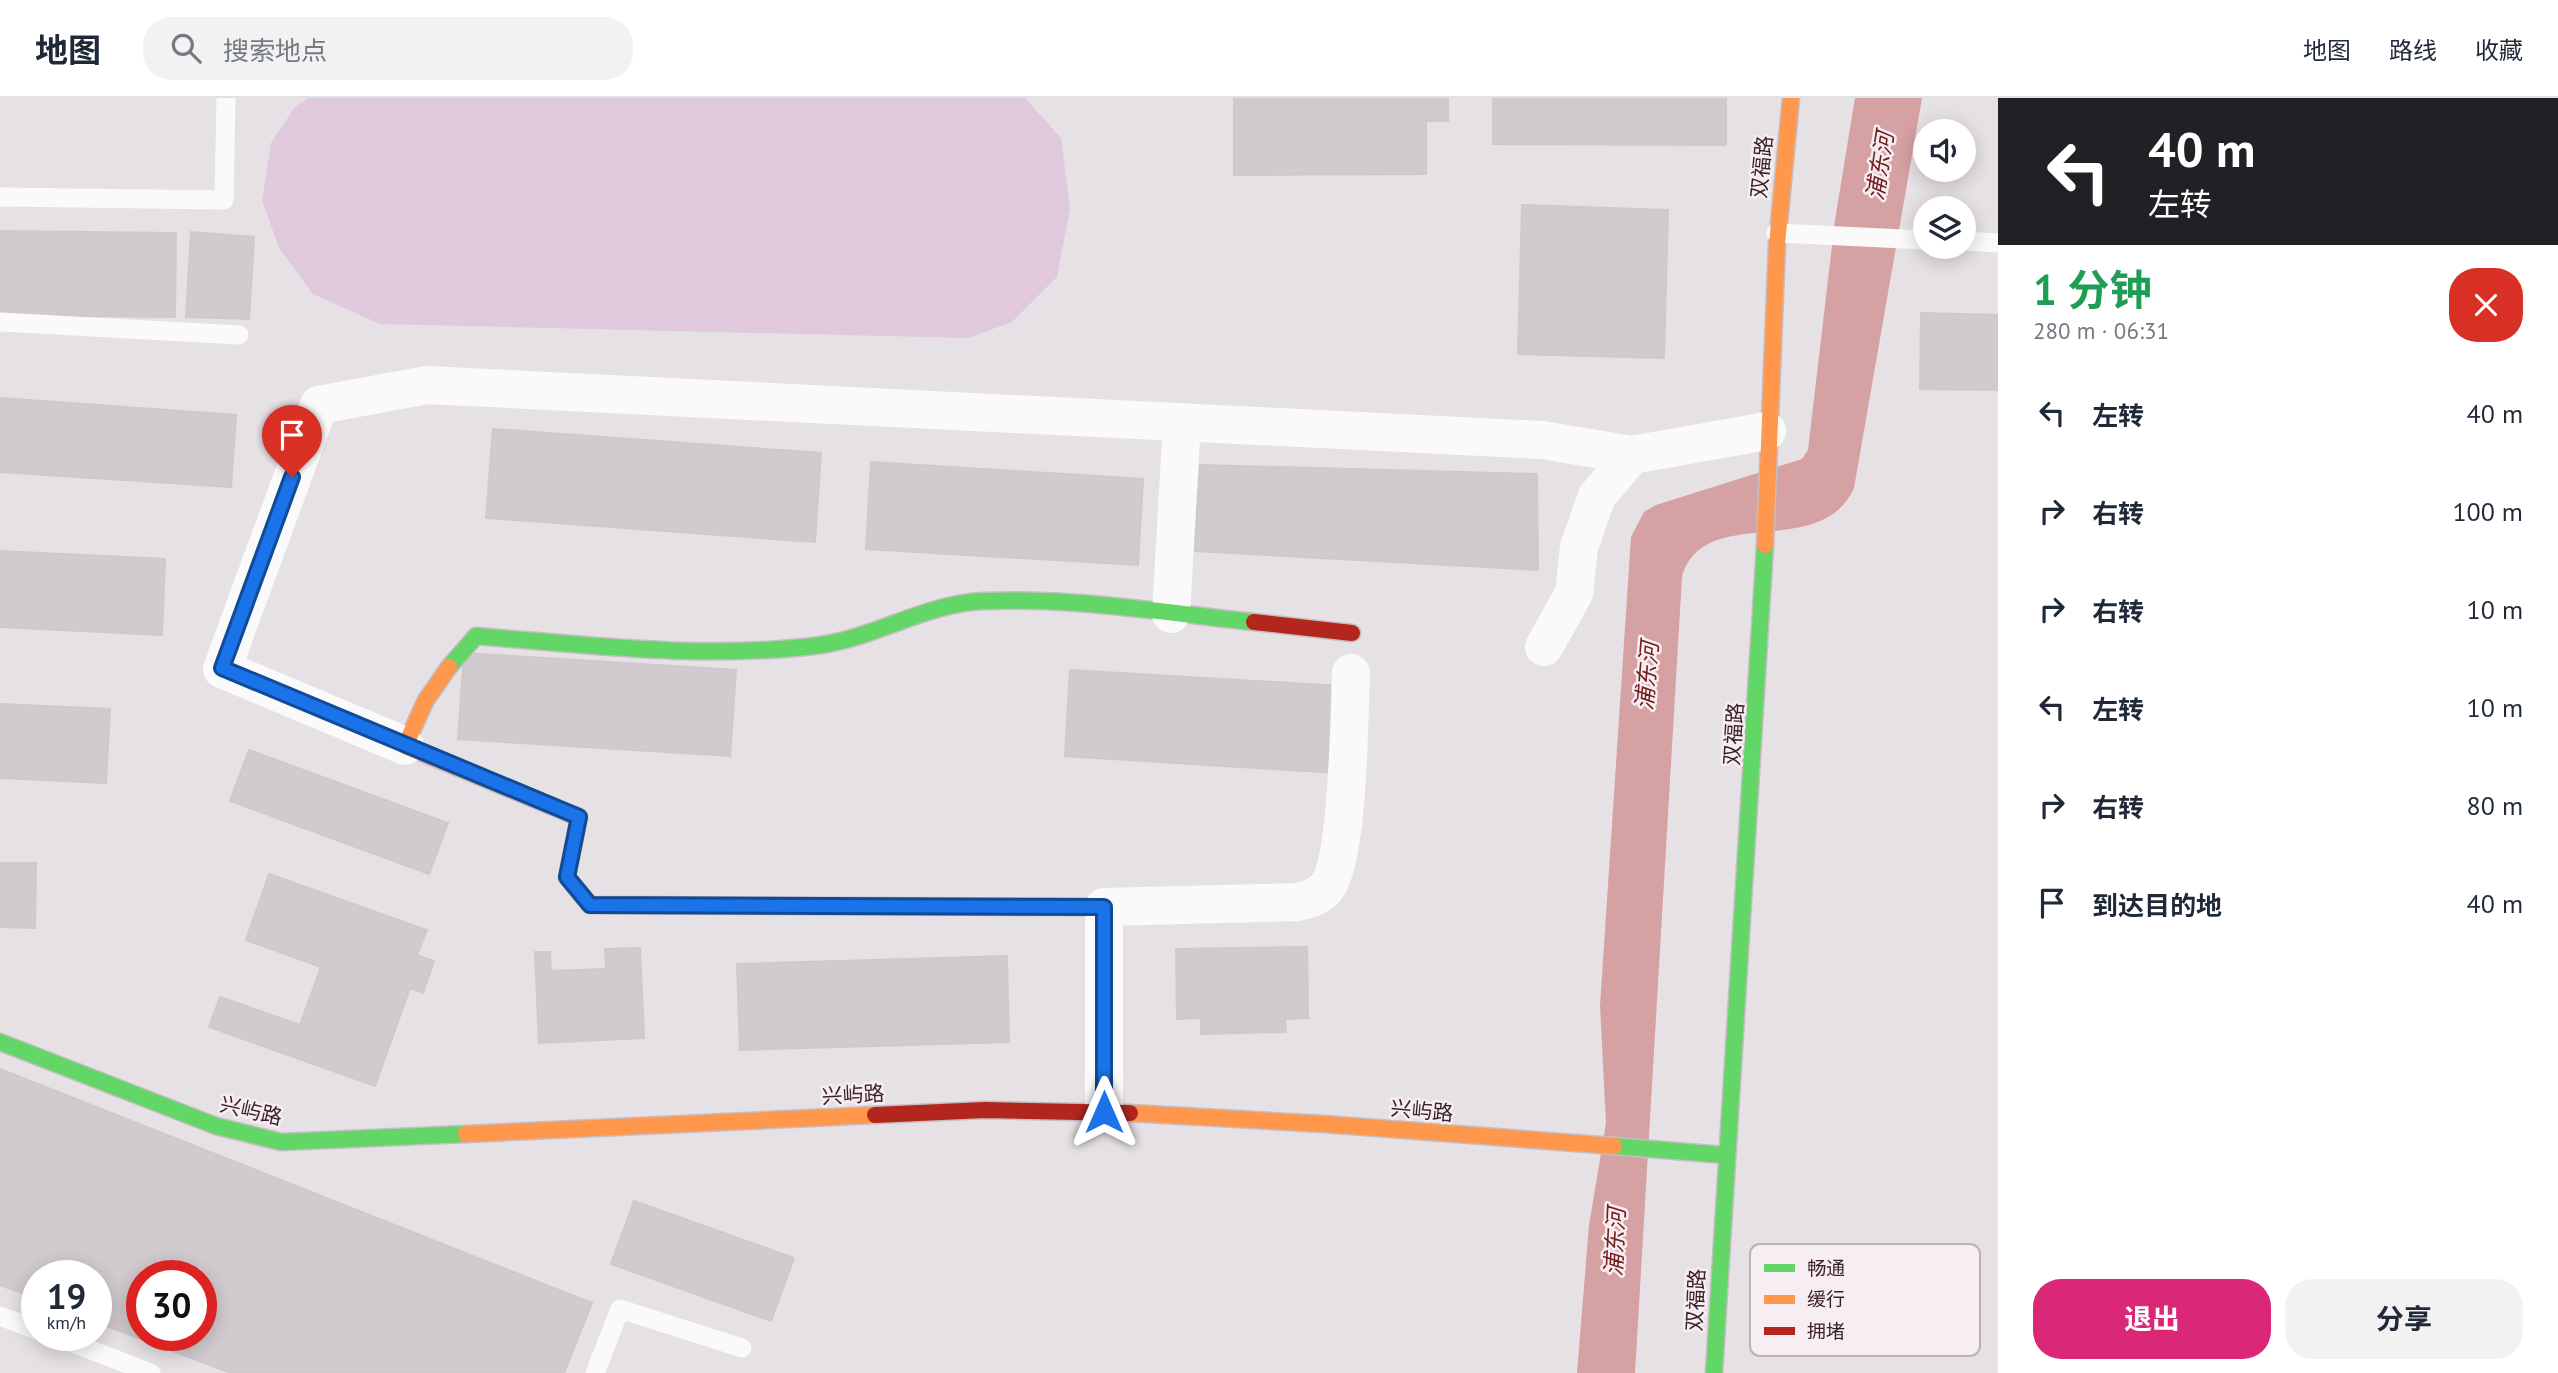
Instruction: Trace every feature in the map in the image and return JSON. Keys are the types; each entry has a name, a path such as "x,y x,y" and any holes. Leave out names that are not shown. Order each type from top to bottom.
{"street":[{"name":"双福路","path":"1714,1373 1724,1155 1759,681 1776,233 1791,98"},
{"path":"1351,673 1339,860 1326,889 1314,898 1298,902 1104,907 590,905 567,877 579,817 222,668 319,405 427,385 1542,440 1632,455 1767,443"},
{"path":"1171,614 1182,422"},
{"path":"1544,647 1574,593 1579,547 1597,496 1632,455"},
{"path":"405,746 413,722 442,671 476,636 626,648 781,650 839,642 912,616 981,601 1054,601 1352,633"},
{"path":"1104,907 1104,1112"},
{"name":"兴屿路","path":"0,1042 216,1126 281,1142 985,1110 1104,1112 1324,1124 1724,1155"}],"lane":[{"path":"0,197 224,200 226,98"},
{"path":"1776,233 1913,239"},
{"path":"1976,242 1998,243"},
{"path":"0,322 239,335"},
{"path":"595,1373 620,1309 742,1348"},
{"path":"0,1316 21,1324"},
{"path":"94,1351 151,1373"}],"shaded area":[{"path":"308,98 1025,98 1061,138 1070,208 1057,277 1012,322 968,338 380,324 313,294 279,248 262,200 271,143 295,107"}],"water":[{"name":"浦东河","path":"1855,98 1922,98 1918,119 1913,119 1913,150 1854,488 1838,510 1816,523 1791,529 1737,535 1713,542 1694,555 1682,577 1635,1373 1577,1373 1589,1225 1606,1123 1600,1006 1631,537 1644,512 1656,505 1802,459 1808,450 1835,220"}],"building":[{"path":"1234,98 1448,98 1448,121 1426,121 1426,174 1234,175"},
{"path":"1493,98 1726,98 1726,145 1493,144"},
{"path":"1522,205 1668,210 1664,358 1518,354"},
{"path":"0,231 176,233 175,317 0,315"},
{"path":"191,232 254,237 249,319 186,317"},
{"path":"1921,313 1998,315 1998,390 1920,389"},
{"path":"0,398 236,415 231,487 0,472"},
{"path":"493,429 821,453 815,542 486,518"},
{"path":"871,462 1143,479 1138,565 866,549"},
{"path":"1200,465 1537,474 1538,570 1194,551"},
{"path":"0,551 165,559 162,635 0,627"},
{"path":"464,653 736,670 730,756 458,739"},
{"path":"1070,670 1342,686 1337,773 1065,756"},
{"path":"0,704 110,709 106,783 0,778"},
{"path":"249,750 448,823 429,874 230,801"},
{"path":"0,863 36,863 35,928 0,927"},
{"path":"269,874 427,930 417,955 434,961 423,993 410,988 375,1086 209,1027 220,997 300,1025 321,967 246,940"},
{"path":"1307,947 1308,1018 1285,1019 1286,1032 1201,1034 1201,1018 1177,1019 1176,949"},
{"path":"640,948 644,1038 539,1043 535,952 550,952 551,971 606,969 605,949"},
{"path":"1007,956 1009,1042 740,1050 737,964"},
{"path":"0,1069 592,1303 564,1373 231,1373 173,1351 217,1351 217,1260 126,1260 126,1333 112,1328 112,1260 21,1260 21,1293 0,1285"},
{"path":"634,1201 794,1258 771,1321 611,1264"}],"traffic: fast":[{"path":"1714,1373 1765,545"},
{"path":"449,667 476,636 648,650 778,649 841,641 942,608 984,601 1052,601 1254,622"},
{"path":"568,813 579,817 567,877 590,905 1104,907"},
{"path":"0,1042 216,1126 281,1142 466,1134"},
{"path":"1614,1146 1724,1155"}],"traffic: slow":[{"path":"1765,545 1777,244 1791,98"},
{"path":"449,667 426,700 405,746 568,813"},
{"path":"1130,1113 1324,1124 1614,1146"},
{"path":"466,1134 875,1115"}],"traffic: jam":[{"path":"1254,622 1352,633"},
{"path":"875,1115 985,1110 1130,1113"}],"route":[{"path":"292,477 222,668 243,680 579,817 567,877 590,905 1104,907 1104,1112"}]}
